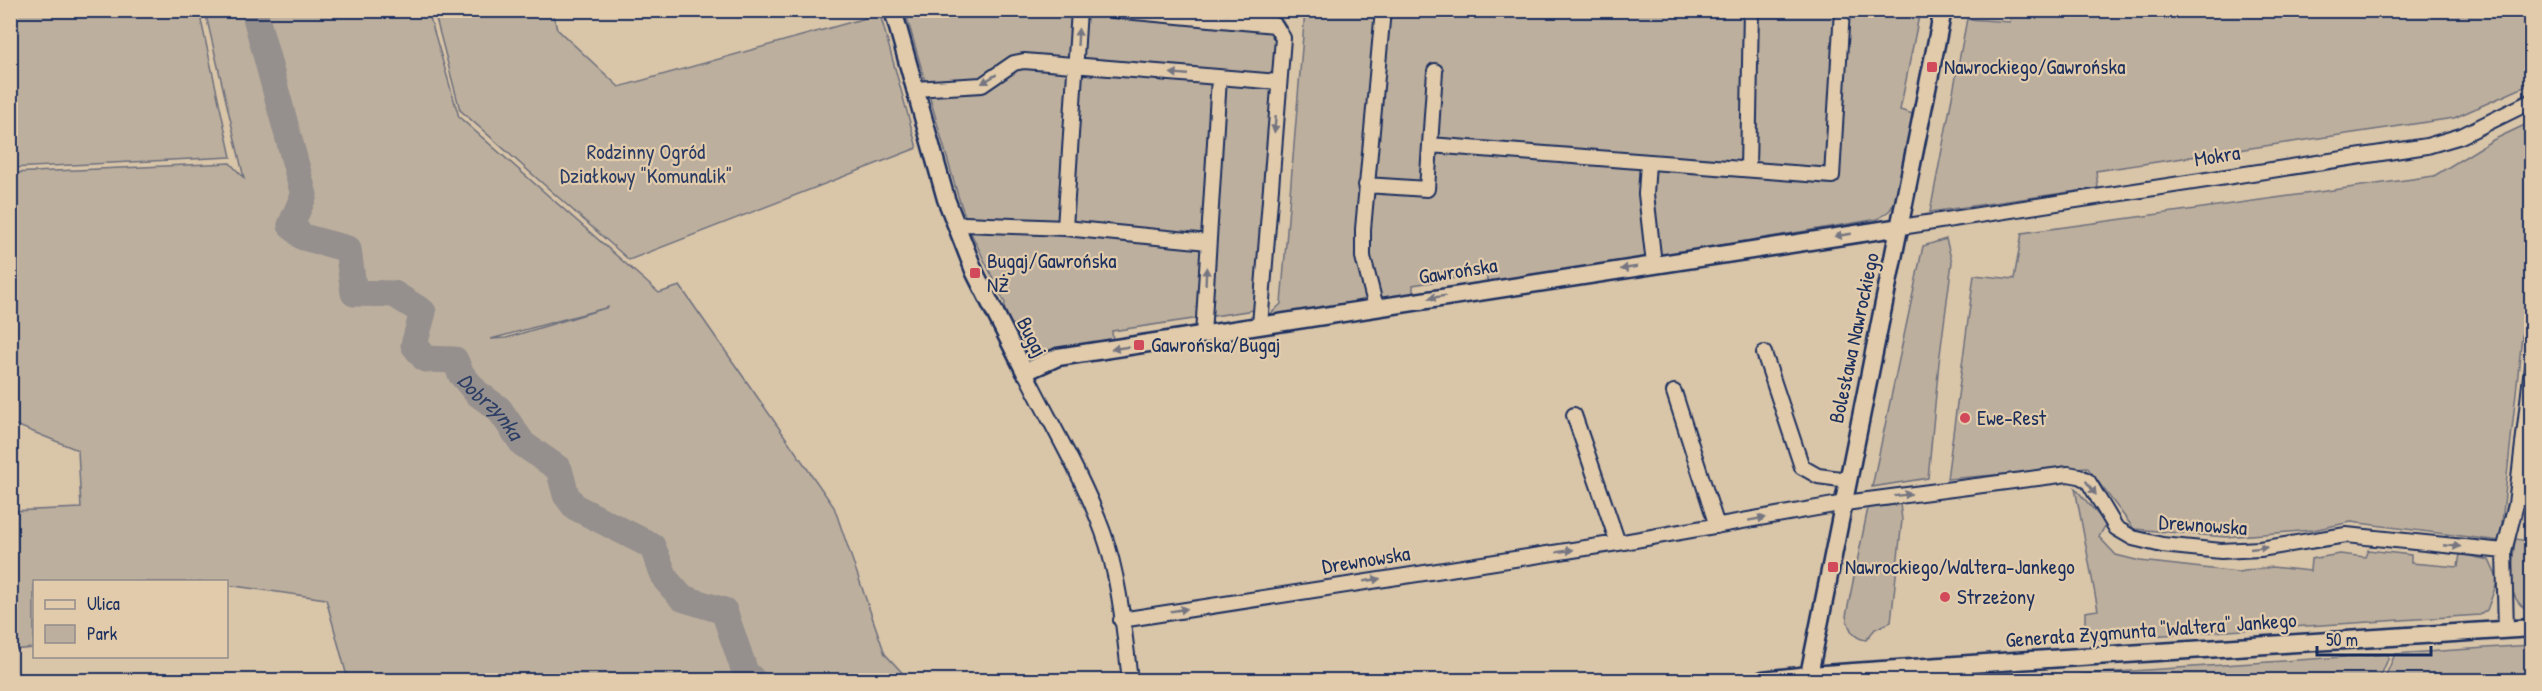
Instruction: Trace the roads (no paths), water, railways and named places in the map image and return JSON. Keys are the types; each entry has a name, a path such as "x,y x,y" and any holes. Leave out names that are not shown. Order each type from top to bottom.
{"street":[{"name":"Bugaj","path":"893,10 914,89 956,226 975,273 1084,488 1103,533 1115,576 1130,681"},
{"path":"1065,228 1079,10"},
{"path":"1113,10 1275,26 1283,38 1260,326"},
{"path":"1376,307 1363,257 1366,185 1383,10"},
{"path":"1748,169 1751,10"},
{"path":"1430,145 1832,176 1842,10"},
{"name":"Bolesława Nawrockiego","path":"1809,678 1943,10"},
{"path":"914,89 982,85 1014,63 1024,61 1279,82"},
{"path":"1366,185 1427,189 1436,71"},
{"path":"1203,334 1220,78"},
{"name":"Mokra","path":"1901,227 2427,146 2461,136 2532,101"},
{"path":"1648,162 1646,194 1654,264"},
{"path":"956,226 965,224 1065,228 1208,242"},
{"name":"Gawrońska","path":"1025,372 1058,357 1901,227"},
{"path":"1764,353 1802,466 1818,476 1848,480"},
{"path":"2506,630 2504,551 2516,504 2532,367"},
{"path":"1674,392 1717,526"},
{"path":"1574,416 1617,543"},
{"name":"Drewnowska","path":"1121,620 1617,543 1845,503 2068,474 2088,481 2116,528 2133,538 2162,546 2221,551 2260,549 2346,535 2504,551"},
{"name":"Generała Zygmunta \"Waltera\" Jankego","path":"1763,681 2532,628"}],"waterway":[{"name":"Dobrzynka","path":"254,10 304,195 291,225 303,237 348,249 354,293 394,294 423,312 414,345 425,359 455,360 461,374 477,393 499,409 523,444 559,469 566,495 575,507 652,546 666,580 682,598 724,611 745,672 753,680"}],"place":[{"name":"Nawrockiego/Gawrońska","path":"1932,67"},
{"name":"Bugaj/Gawrońska NŻ","path":"975,273"},
{"name":"Gawrońska/Bugaj","path":"1139,345"},
{"name":"Ewe-Rest","path":"1965,418"},
{"name":"Nawrockiego/Waltera-Jankego","path":"1833,567"},
{"name":"Strzeżony","path":"1945,597"}],"park label":[{"name":"Rodzinny Ogród Działkowy \"Komunalik\"","path":"646,164"}]}
